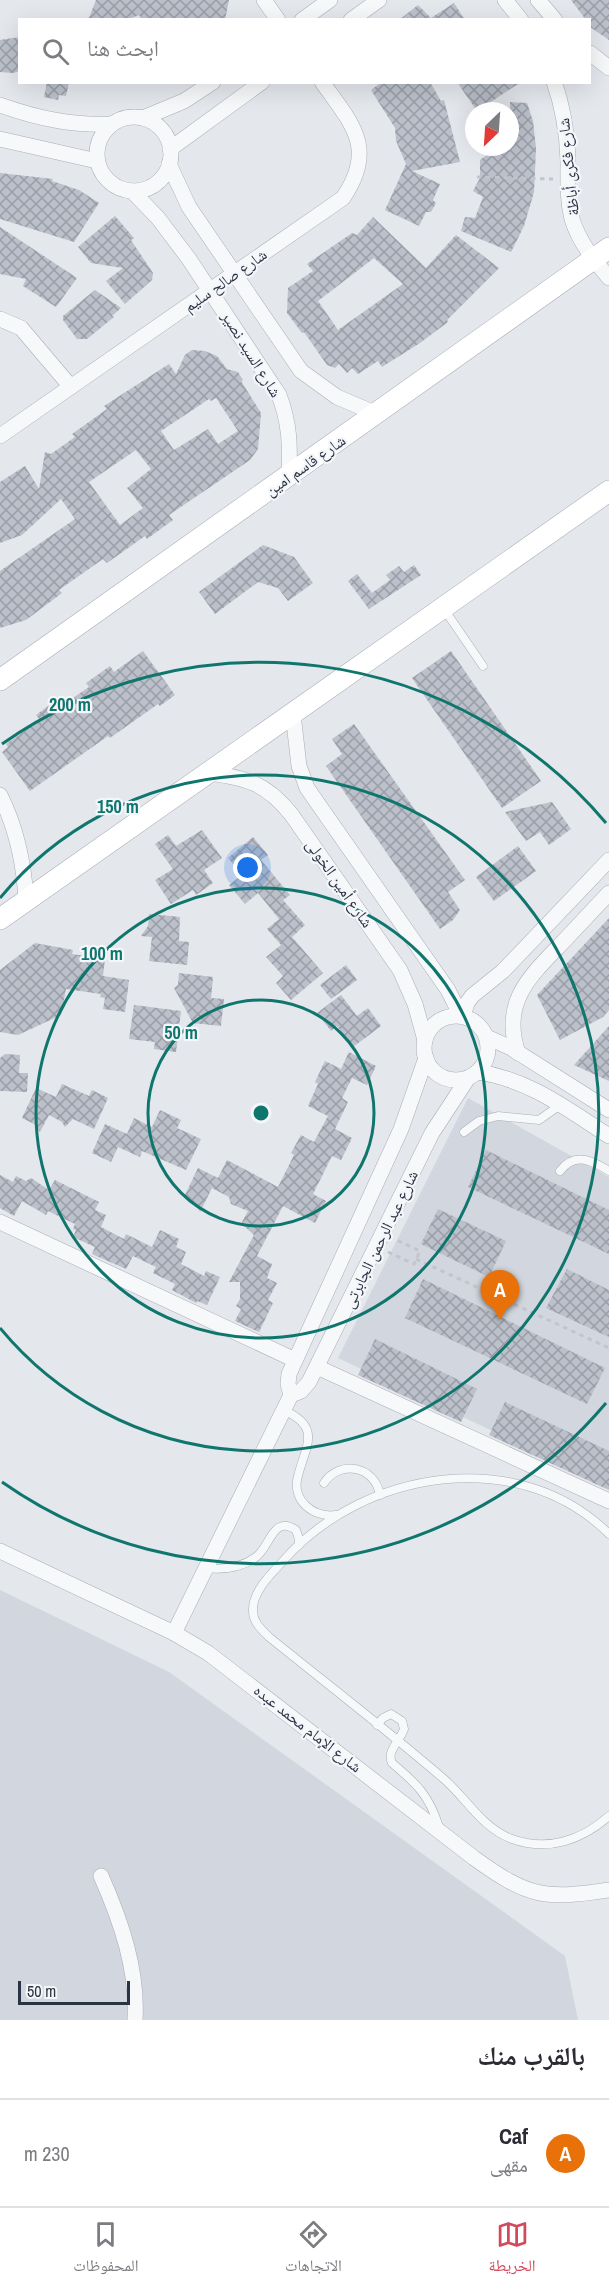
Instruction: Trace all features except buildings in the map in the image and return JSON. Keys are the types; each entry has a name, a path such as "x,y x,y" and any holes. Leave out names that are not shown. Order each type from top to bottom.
{"main road":[{"name":"شارع قاسم امين","path":"0,680 601,253"},
{"path":"0,919 609,491"}],"street":[{"path":"264,0 277,18"},
{"path":"305,18 330,0"},
{"path":"354,18 379,0"},
{"path":"505,0 519,18"},
{"path":"538,0 553,18"},
{"path":"591,54 609,68"},
{"path":"0,105 40,118 66,123 112,124 127,118 143,118 184,101 210,84"},
{"path":"112,124 99,140 97,160 101,172 109,182 120,188 132,191 144,190 164,176 170,157 260,84"},
{"name":"شارع صالح سليم","path":"0,436 343,198 353,183 360,164 359,145 353,126 323,84"},
{"name":"شارع فكرى أباظة","path":"556,84 567,141 569,208 578,235 601,253 609,278"},
{"path":"143,118 161,130 170,157"},
{"path":"0,139 97,160"},
{"name":"شارع السيد نصير","path":"170,157 189,207 302,371 338,397 377,414"},
{"name":"شارع السيد نصير","path":"132,191 158,218 212,291 279,395 290,433 289,476"},
{"path":"0,319 21,328 71,387"},
{"name":"شارع أمين الخولى","path":"293,714 299,766 307,788 443,982 462,1016"},
{"name":"شارع أمين الخولى","path":"210,773 237,777 258,784 276,796 291,814 400,970 416,1004 425,1040"},
{"path":"0,795 10,814 19,842 25,871 26,900"},
{"path":"462,1016 472,996 503,971 609,860"},
{"path":"519,1053 513,1024 515,1005 523,987 534,972 609,893"},
{"path":"609,1110 519,1053 487,1037 476,1022 462,1016 445,1017 438,1021 432,1026 425,1040 426,1058 433,1070 446,1078 460,1080 473,1075 516,1081 540,1092 609,1136"},
{"path":"473,1075 488,1056 487,1037"},
{"name":"شارع عبد الرحمن الجابرتى","path":"291,1395 288,1379 295,1360 405,1120 426,1058"},
{"name":"شارع عبد الرحمن الجابرتى","path":"174,1633 291,1395 306,1387 432,1133 473,1075"},
{"path":"0,1222 295,1360"},
{"path":"317,1367 609,1501"},
{"name":"شارع الإمام محمد عبده","path":"0,1551 174,1633 225,1664 492,1871 512,1884 533,1893 555,1896 609,1890"},
{"path":"101,1876 118,1918 128,1954 135,1995 135,2020"}],"lane":[{"path":"443,608 483,666"},
{"path":"464,1132 479,1121 498,1116 539,1120 560,1105"},
{"path":"561,1171 568,1162 579,1159 591,1160 609,1171"},
{"path":"283,1410 299,1419 309,1438 307,1453 297,1482 302,1502 319,1515 340,1514"},
{"path":"324,1483 338,1470 356,1468 372,1478 380,1495"},
{"path":"609,1534 588,1514 557,1496 507,1480 472,1478 436,1481 400,1488 340,1514 299,1545 258,1593 253,1607 255,1621 269,1637 454,1788 489,1826 512,1839 537,1844 563,1842 587,1833 609,1816"},
{"path":"206,1568 230,1568 253,1559 260,1553 273,1531 282,1526 296,1530 299,1545"},
{"path":"377,1725 387,1715 396,1715 399,1718 404,1729 390,1752 391,1761 425,1794 434,1810 440,1831"}],"path":[{"path":"477,177 544,179"},
{"path":"376,1246 414,1264 420,1251 400,1242"},
{"path":"416,1259 609,1348"}],"shaded area":[{"path":"468,1098 609,1177 609,1486 338,1358"},
{"path":"0,1590 169,1672 565,1956 578,2020 0,2020"}],"place":[{"name":"Caf","path":"500,1320"}]}
